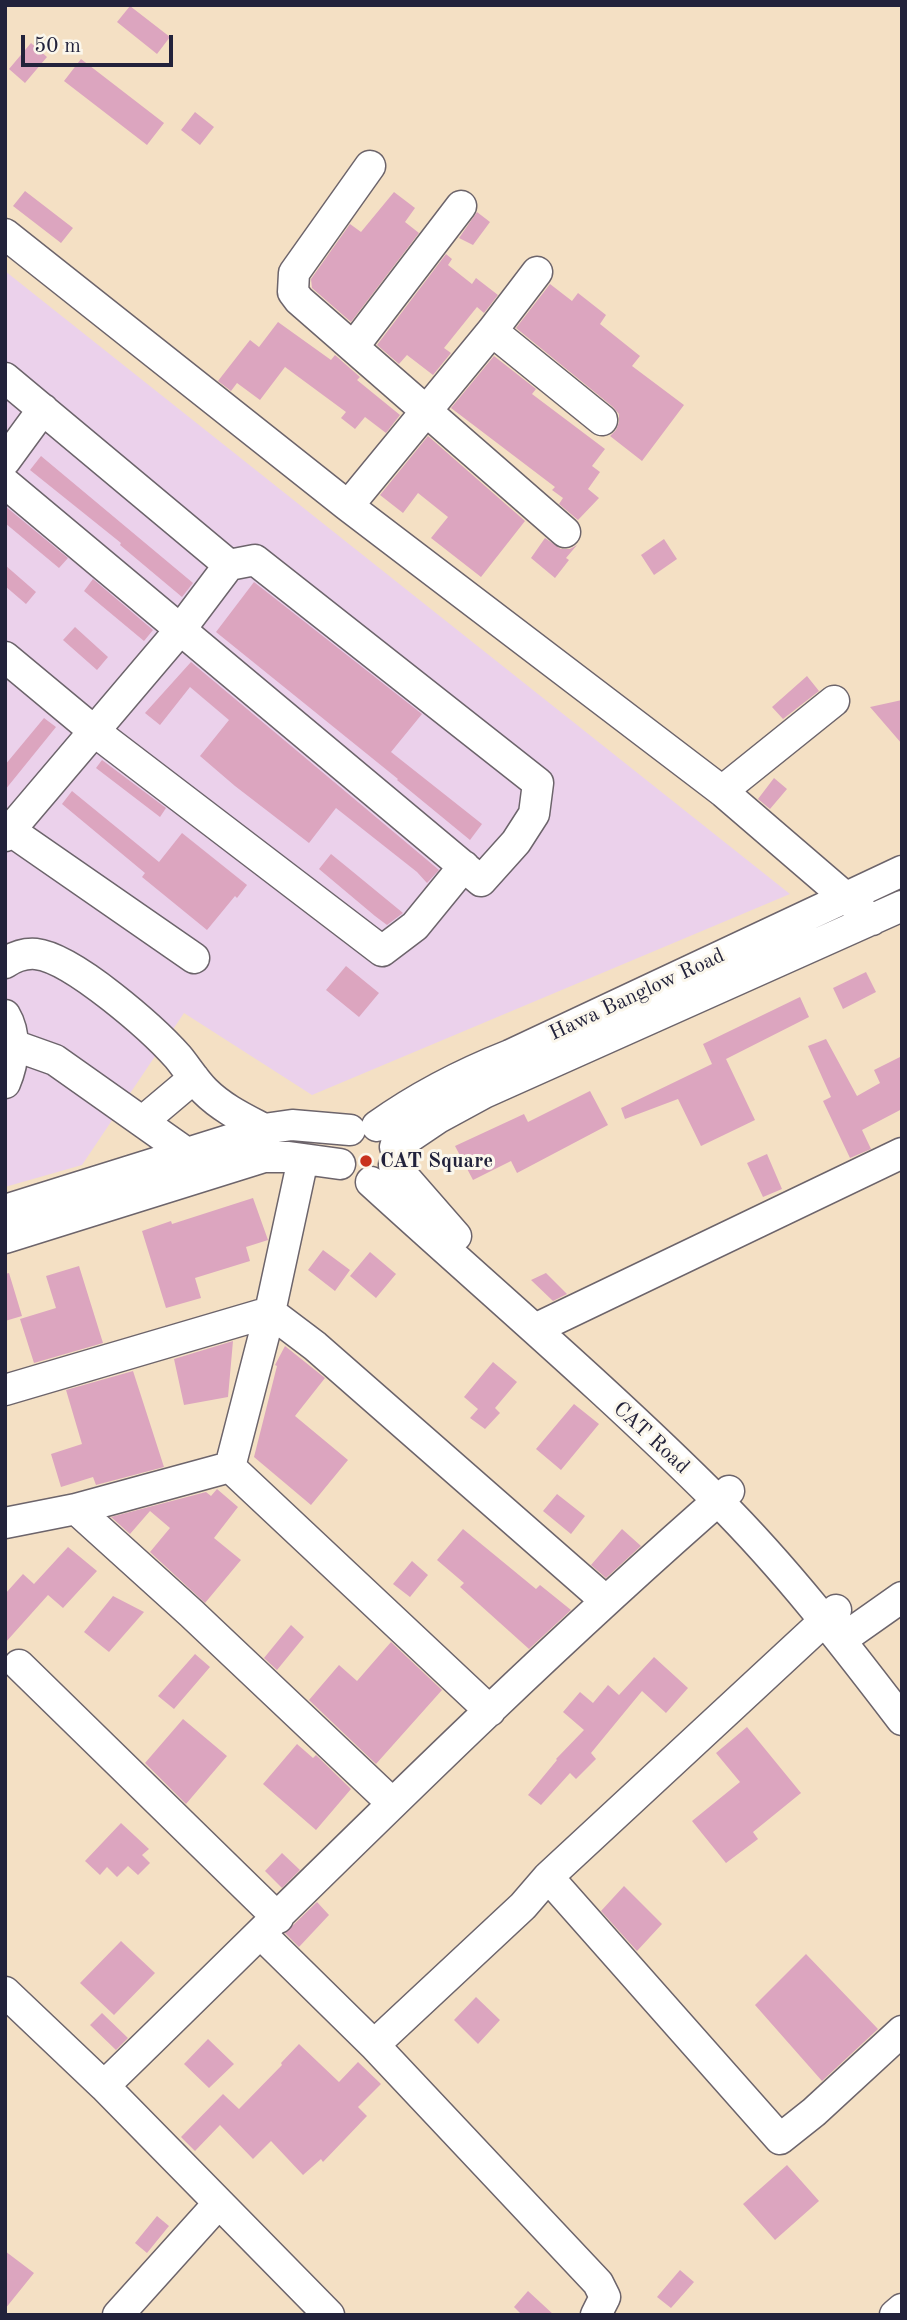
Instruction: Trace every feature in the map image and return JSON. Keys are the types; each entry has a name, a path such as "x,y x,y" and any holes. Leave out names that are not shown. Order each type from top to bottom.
{"street":[{"path":"370,166 294,273 293,292 565,532"},
{"path":"354,346 461,206"},
{"path":"5,234 348,506 722,791 872,920"},
{"path":"348,506 537,272"},
{"path":"492,331 602,421"},
{"path":"5,378 229,565"},
{"path":"5,461 43,409"},
{"path":"5,483 180,630 464,866 481,881 516,842 534,814 538,783 255,560 229,565 180,630 7,831 194,958"},
{"path":"5,657 94,731 382,951 415,926 464,866"},
{"path":"722,791 834,701"},
{"name":"Hawa Banglow Road","path":"377,1150 484,1093 515,1066 845,896 902,871"},
{"name":"Hawa Banglow Road","path":"515,1066 902,906"},
{"path":"5,963 14,957 36,954 64,964 114,999 177,1056 204,1090 226,1108 264,1129"},
{"path":"5,1015 13,1045 11,1069 5,1083"},
{"path":"13,1045 55,1060 143,1121 192,1166"},
{"path":"143,1121 194,1078"},
{"path":"5,1238 192,1166 264,1129 292,1125 377,1150"},
{"name":"CAT Road","path":"303,1159 340,1164 353,1178 362,1182 377,1150 542,1325 724,1496 902,1694"},
{"path":"542,1325 902,1153"},
{"path":"5,1210 192,1166 264,1157 303,1159 270,1312 230,1467"},
{"path":"5,1390 270,1312"},
{"path":"270,1312 315,1346 606,1601"},
{"path":"5,1523 76,1509 230,1467"},
{"path":"230,1467 489,1711"},
{"path":"104,2086 270,1926 392,1803 606,1601 724,1496"},
{"path":"76,1509 191,1613 392,1803"},
{"path":"374,2045 523,1906 548,1877 838,1625 902,1597"},
{"name":"CAT Road","path":"838,1625 902,1720"},
{"path":"10,1665 270,1926 374,2045 598,2283 605,2297 596,2315"},
{"path":"548,1877 780,2139 814,2112 902,2031"},
{"path":"5,1992 104,2086 329,2315"},
{"path":"118,2315 218,2204"},
{"path":"895,2315 902,2309"}],"shaded area":[{"path":"5,271 790,894 312,1095 184,1013 82,1165 5,1187"}],"building":[{"path":"130,6 170,37 157,54 117,22"},
{"path":"31,43 47,57 25,83 9,69"},
{"path":"81,59 164,123 147,145 64,81"},
{"path":"195,112 214,127 200,145 181,130"},
{"path":"25,191 73,228 61,243 13,206"},
{"path":"394,192 415,208 405,222 419,233 351,322 312,288 311,279 350,224 361,232"},
{"path":"477,212 490,222 473,245 459,238"},
{"path":"446,254 452,259 448,265 472,284 476,278 498,295 484,313 477,307 444,348 451,353 433,375 407,355 399,364 377,345"},
{"path":"550,284 572,301 578,293 606,315 600,324 640,356 632,366 684,405 642,461 610,436 619,422 619,414 613,407 516,328"},
{"path":"278,322 331,360 335,355 360,377 357,380 400,415 386,433 365,417 355,429 341,418 346,412 285,367 260,400 237,383 231,391 218,381 250,340 259,347"},
{"path":"494,356 536,389 532,394 605,449 592,466 600,472 588,489 599,498 578,520 559,504 563,498 552,490 555,487 451,408"},
{"path":"428,436 525,521 481,577 431,538 448,517 418,493 403,513 380,495"},
{"path":"41,456 193,583 182,597 120,545 121,543 30,470"},
{"path":"5,506 68,558 59,568 5,523"},
{"path":"545,538 561,549 570,549 577,545 555,578 531,558"},
{"path":"664,539 677,559 654,575 641,555"},
{"path":"5,565 36,592 26,604 5,586"},
{"path":"93,579 153,630 144,641 84,591"},
{"path":"254,582 422,714 391,752 482,824 470,840 216,632"},
{"path":"75,627 108,657 97,670 63,640"},
{"path":"191,662 439,870 427,883 417,872 336,808 309,843 200,756 229,720 190,687 160,725 145,713"},
{"path":"807,676 819,691 783,719 772,707"},
{"path":"902,700 902,744 870,707"},
{"path":"44,718 56,727 5,790 5,765"},
{"path":"102,760 166,808 160,817 96,768"},
{"path":"774,778 787,789 770,809 758,799"},
{"path":"72,791 159,862 182,833 247,885 207,930 142,877 145,873 62,804"},
{"path":"331,854 403,913 387,925 375,916 319,869"},
{"path":"346,966 379,993 359,1017 326,990"},
{"path":"866,972 876,992 843,1009 833,988"},
{"path":"800,997 809,1017 726,1059 755,1120 701,1146 678,1099 625,1119 621,1108 712,1064 703,1044"},
{"path":"826,1039 857,1096 880,1083 874,1070 902,1056 902,1109 862,1130 871,1149 850,1158 823,1101 831,1097 808,1046"},
{"path":"590,1091 608,1125 517,1173 511,1161 473,1180 455,1146 524,1114 528,1122"},
{"path":"767,1154 782,1189 763,1197 747,1163"},
{"path":"253,1198 268,1240 246,1247 250,1261 195,1278 201,1298 166,1308 142,1231"},
{"path":"323,1250 350,1270 335,1291 308,1270"},
{"path":"370,1252 396,1274 376,1298 350,1276"},
{"path":"79,1266 103,1343 34,1363 20,1319 56,1308 46,1276"},
{"path":"9,1273 22,1316 5,1321 5,1274"},
{"path":"546,1273 567,1294 553,1301 531,1280"},
{"path":"233,1341 228,1397 184,1405 174,1359"},
{"path":"285,1346 325,1378 295,1416 348,1460 311,1505 254,1457 277,1366 275,1365"},
{"path":"493,1362 517,1382 495,1408 500,1413 485,1429 470,1418 478,1409 464,1397"},
{"path":"133,1371 164,1467 96,1485 93,1477 61,1487 51,1454 82,1444 66,1390"},
{"path":"574,1404 599,1424 561,1470 536,1449"},
{"path":"217,1489 238,1507 214,1538 241,1560 205,1603 150,1552 170,1528 150,1511 130,1534 111,1517 206,1492 211,1496"},
{"path":"557,1494 585,1516 571,1534 543,1511"},
{"path":"463,1529 536,1589 540,1585 571,1610 529,1649 460,1587 464,1583 437,1560"},
{"path":"622,1529 641,1546 606,1578 591,1565"},
{"path":"68,1547 97,1571 63,1608 48,1595 5,1643 5,1594 23,1574 34,1584"},
{"path":"412,1561 428,1575 410,1597 393,1584"},
{"path":"113,1596 144,1612 109,1652 84,1632"},
{"path":"291,1625 304,1637 277,1670 264,1658"},
{"path":"391,1642 442,1690 376,1764 309,1700 339,1665 357,1681"},
{"path":"195,1654 210,1667 174,1709 158,1696"},
{"path":"654,1657 688,1688 666,1713 642,1691 591,1753 596,1759 576,1779 570,1773 541,1805 528,1795 556,1759 584,1730 563,1712 580,1692 593,1703 608,1685 619,1695"},
{"path":"183,1719 227,1756 186,1804 145,1763"},
{"path":"747,1727 801,1793 753,1832 758,1839 726,1863 692,1821 740,1782 716,1753"},
{"path":"297,1744 313,1758 316,1755 351,1789 316,1830 263,1784"},
{"path":"121,1823 149,1849 142,1855 150,1863 138,1875 128,1866 117,1877 107,1867 100,1875 85,1861"},
{"path":"282,1853 300,1870 282,1888 265,1871"},
{"path":"624,1886 662,1924 637,1951 601,1911"},
{"path":"317,1902 329,1915 299,1947 285,1933"},
{"path":"121,1941 155,1973 114,2015 80,1983"},
{"path":"806,1954 878,2029 822,2081 755,2005"},
{"path":"476,1997 500,2020 478,2044 454,2020"},
{"path":"102,2013 128,2038 116,2050 90,2025"},
{"path":"208,2039 234,2064 209,2088 184,2064"},
{"path":"299,2044 339,2082 358,2062 381,2084 358,2107 367,2116 323,2162 321,2159 303,2175 271,2141 253,2159 220,2125 195,2151 181,2137 223,2094 239,2109"},
{"path":"787,2165 819,2201 775,2240 743,2204"},
{"path":"157,2216 169,2226 147,2253 135,2243"},
{"path":"5,2251 34,2273 5,2309"},
{"path":"680,2270 694,2282 671,2308 657,2297"},
{"path":"528,2291 554,2315 522,2315 514,2307"}],"place":[{"name":"CAT Square","path":"366,1161"}]}
